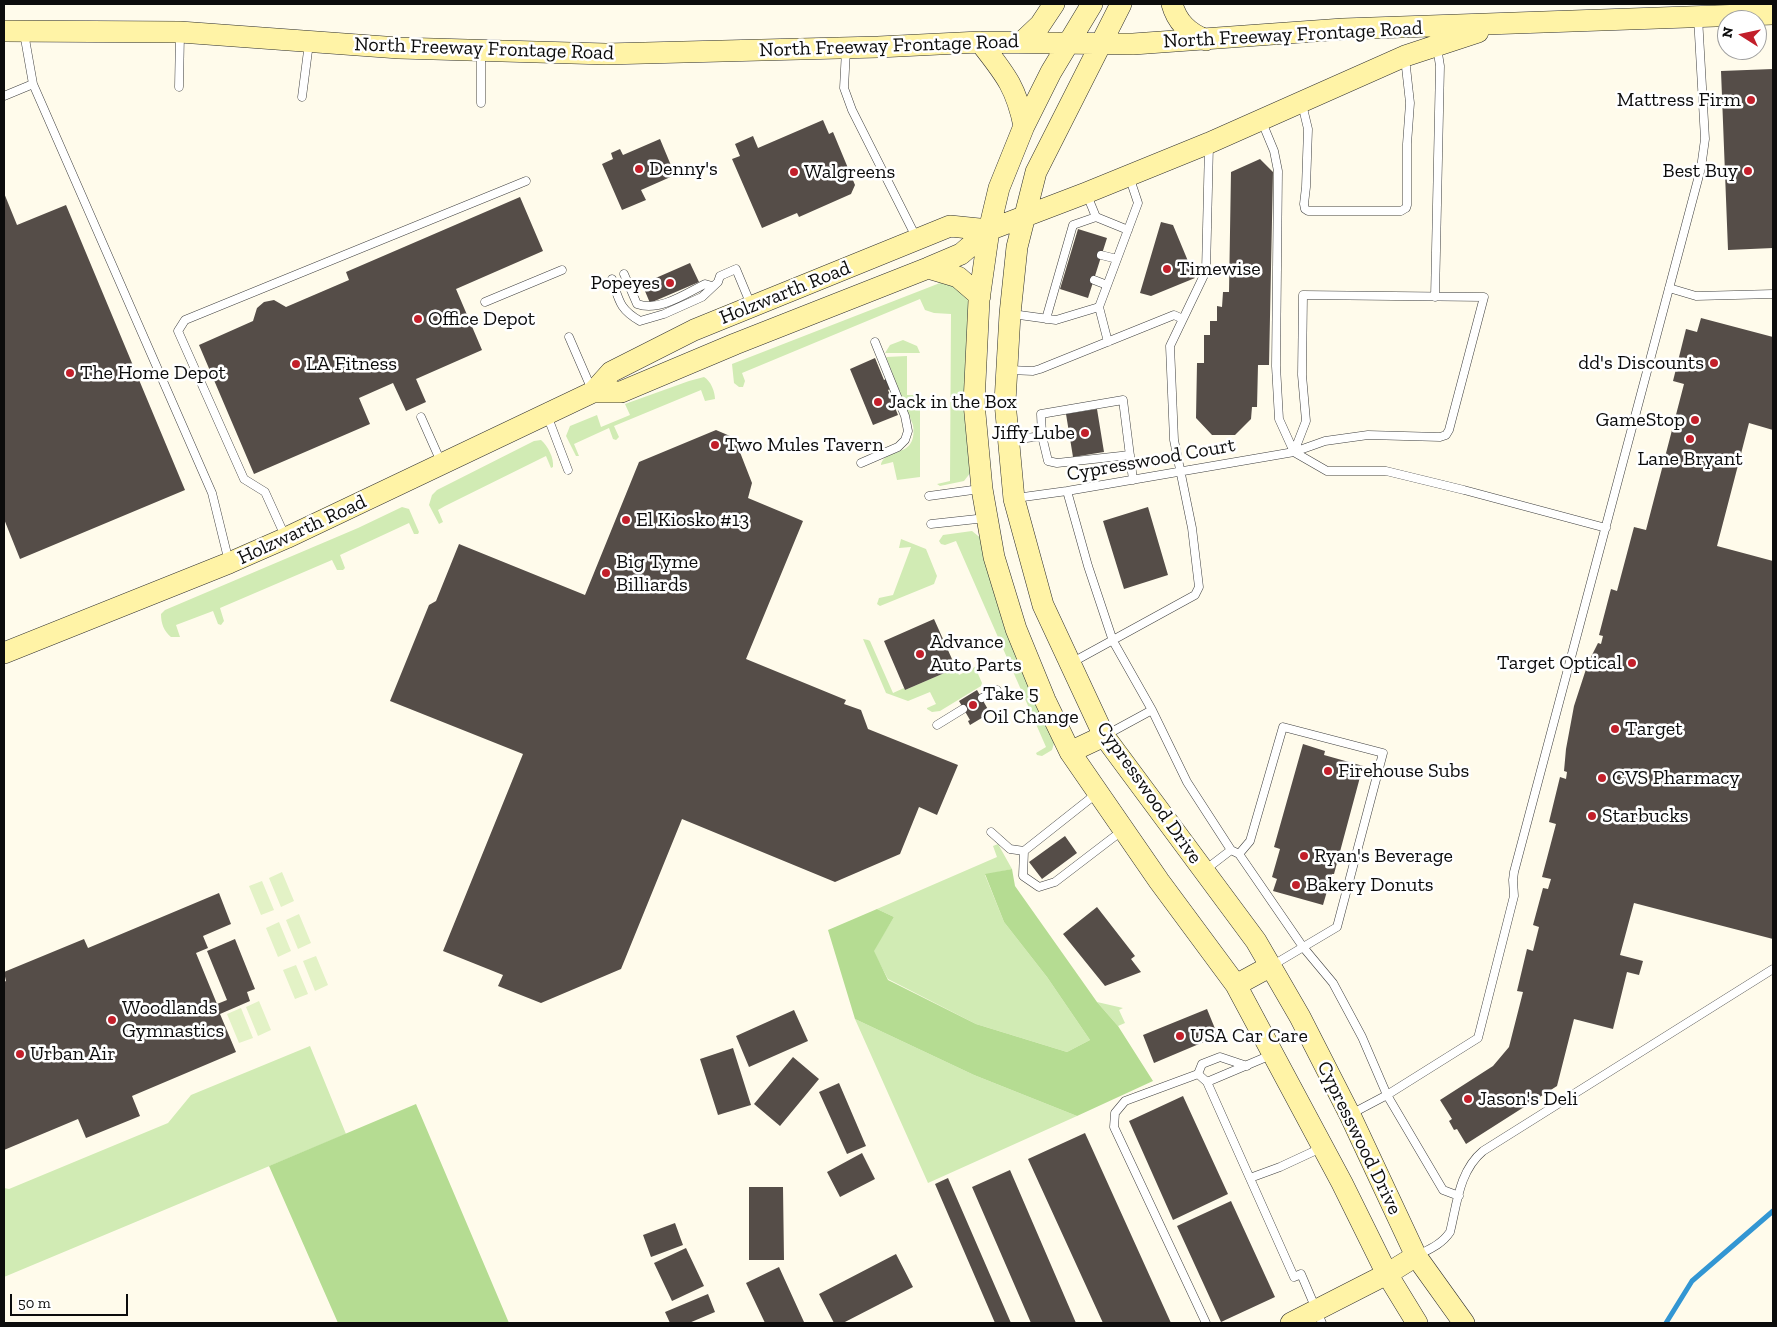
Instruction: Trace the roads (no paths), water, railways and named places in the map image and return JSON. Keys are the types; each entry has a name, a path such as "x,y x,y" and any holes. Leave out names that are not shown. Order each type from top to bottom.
{"main road":[{"path":"1022,42 1040,25 1054,4"},
{"name":"Cypresswood Drive","path":"1092,4 1051,72 1024,126 999,188 989,230 980,296 974,402 982,489 994,557 1016,630 1045,700 1070,752 1159,881 1236,985 1323,1147 1387,1274 1417,1323"},
{"name":"Cypresswood Drive","path":"1121,4 1036,172 1017,246 1010,314 1005,402 1014,498 1043,605 1104,736 1256,941 1300,1017 1350,1114 1416,1256 1464,1323"},
{"path":"1172,4 1175,14 1181,23 1196,36 1206,40"},
{"name":"North Freeway Frontage Road","path":"14,31 180,32 399,48 606,54 846,48 980,42 1099,45 1206,40 1343,30 1698,15 1773,14"},
{"name":"Holzwarth Road","path":"593,392 621,392 735,344 928,268 961,254 989,230 1024,218 1209,143 1405,56 1501,24"},
{"path":"980,42 1010,82 1020,108 1024,126"},
{"name":"Holzwarth Road","path":"5,649 229,563 286,538 593,392 611,372 694,330 950,226 989,230"},
{"path":"928,268 958,277 980,296"},
{"path":"1070,752 1104,736"},
{"path":"1236,985 1271,966"},
{"path":"1291,1323 1319,1317 1416,1256"}],"lane":[{"path":"1350,1114 1388,1095 1478,1038 1514,896 1514,872 1704,152 1705,139 1698,15"},
{"path":"14,31 33,84 212,493 229,563"},
{"path":"179,88 180,32"},
{"path":"302,97 309,41"},
{"path":"1294,452 1306,421 1302,374 1303,295 1435,297 1440,66 1437,45"},
{"path":"846,48 844,88 852,110 917,240"},
{"path":"481,50 481,103"},
{"path":"1301,102 1308,130 1305,209 1308,211 1400,211 1406,208 1407,205 1407,144 1410,104 1405,56"},
{"path":"4,96 33,84"},
{"path":"1261,120 1270,137 1278,171 1276,366 1280,419 1294,452 1327,471 1386,471 1606,528"},
{"path":"1070,664 1113,642 1195,595 1199,587 1192,528 1174,440 1170,346 1206,271 1209,143"},
{"path":"1108,342 1099,306 1138,203 1129,176"},
{"path":"286,538 265,492 244,479 178,331 185,320 526,181"},
{"path":"1086,193 1096,217"},
{"path":"1046,319 1070,247 1073,225 1096,217 1128,230"},
{"path":"1102,255 1117,259"},
{"path":"612,279 621,305 629,314 640,321 664,314 702,297 718,282 720,276 736,269 751,307"},
{"path":"484,302 562,270"},
{"path":"624,274 637,304 647,308 659,306 705,284 712,286"},
{"path":"1094,280 1107,285"},
{"path":"1669,288 1696,296 1773,294"},
{"name":"Cypresswood Court","path":"1014,498 1067,491 1294,452 1325,441 1368,435 1440,437 1446,435 1449,430 1484,297 1435,297"},
{"path":"1010,314 1056,320 1099,306"},
{"path":"1007,370 1033,371 1040,369 1174,315 1183,319"},
{"path":"569,337 593,392"},
{"path":"861,463 898,447 905,440 908,431 905,416 875,342"},
{"path":"1130,455 1057,463 1048,461 1042,436 1041,414 1123,400 1130,455 1133,480"},
{"path":"546,414 568,470"},
{"path":"421,417 442,464"},
{"path":"1009,440 1042,436"},
{"path":"929,496 982,489"},
{"path":"1067,491 1088,566 1113,642 1152,710 1187,782 1231,850 1239,854 1303,947 1333,982 1362,1037 1388,1095 1443,1190 1459,1196"},
{"path":"931,524 987,518"},
{"path":"982,698 997,690"},
{"path":"937,724 963,709"},
{"path":"1104,736 1152,710"},
{"path":"1239,854 1250,841 1283,727 1383,753 1338,927 1271,966"},
{"path":"991,832 1010,850 1024,851 1098,793"},
{"path":"1024,851 1023,876 1039,888 1055,882 1123,830"},
{"path":"1204,871 1231,850"},
{"path":"1416,1256 1446,1239 1450,1232 1463,1177 1468,1167 1482,1151 1773,969"},
{"path":"1207,1082 1274,1054"},
{"path":"1206,1323 1114,1128 1115,1113 1125,1101 1198,1074 1202,1064 1220,1057 1247,1066"},
{"path":"1198,1074 1207,1082 1294,1277 1301,1274 1319,1317"},
{"path":"1250,1178 1280,1167 1323,1147"}],"waterway":[{"path":"1666,1323 1692,1281 1773,1211"}],"place":[{"name":"Mattress Firm","path":"1751,100"},
{"name":"Denny's","path":"639,169"},
{"name":"Best Buy","path":"1748,171"},
{"name":"Walgreens","path":"794,172"},
{"name":"Timewise","path":"1167,269"},
{"name":"Popeyes","path":"670,283"},
{"name":"Office Depot","path":"418,319"},
{"name":"dd's Discounts","path":"1714,363"},
{"name":"LA Fitness","path":"296,364"},
{"name":"The Home Depot","path":"70,373"},
{"name":"Jack in the Box","path":"878,402"},
{"name":"GameStop","path":"1695,420"},
{"name":"Jiffy Lube","path":"1085,433"},
{"name":"Lane Bryant","path":"1690,439"},
{"name":"Two Mules Tavern","path":"715,445"},
{"name":"El Kiosko #13","path":"626,520"},
{"name":"Big Tyme Billiards","path":"606,573"},
{"name":"Advance Auto Parts","path":"920,654"},
{"name":"Target Optical","path":"1632,663"},
{"name":"Take 5 Oil Change","path":"973,705"},
{"name":"Target","path":"1615,729"},
{"name":"Firehouse Subs","path":"1328,771"},
{"name":"CVS Pharmacy","path":"1602,778"},
{"name":"Starbucks","path":"1592,816"},
{"name":"Ryan's Beverage","path":"1304,856"},
{"name":"Bakery Donuts","path":"1296,885"},
{"name":"Woodlands Gymnastics","path":"112,1020"},
{"name":"USA Car Care","path":"1180,1036"},
{"name":"Urban Air","path":"20,1054"},
{"name":"Jason's Deli","path":"1468,1099"}]}
